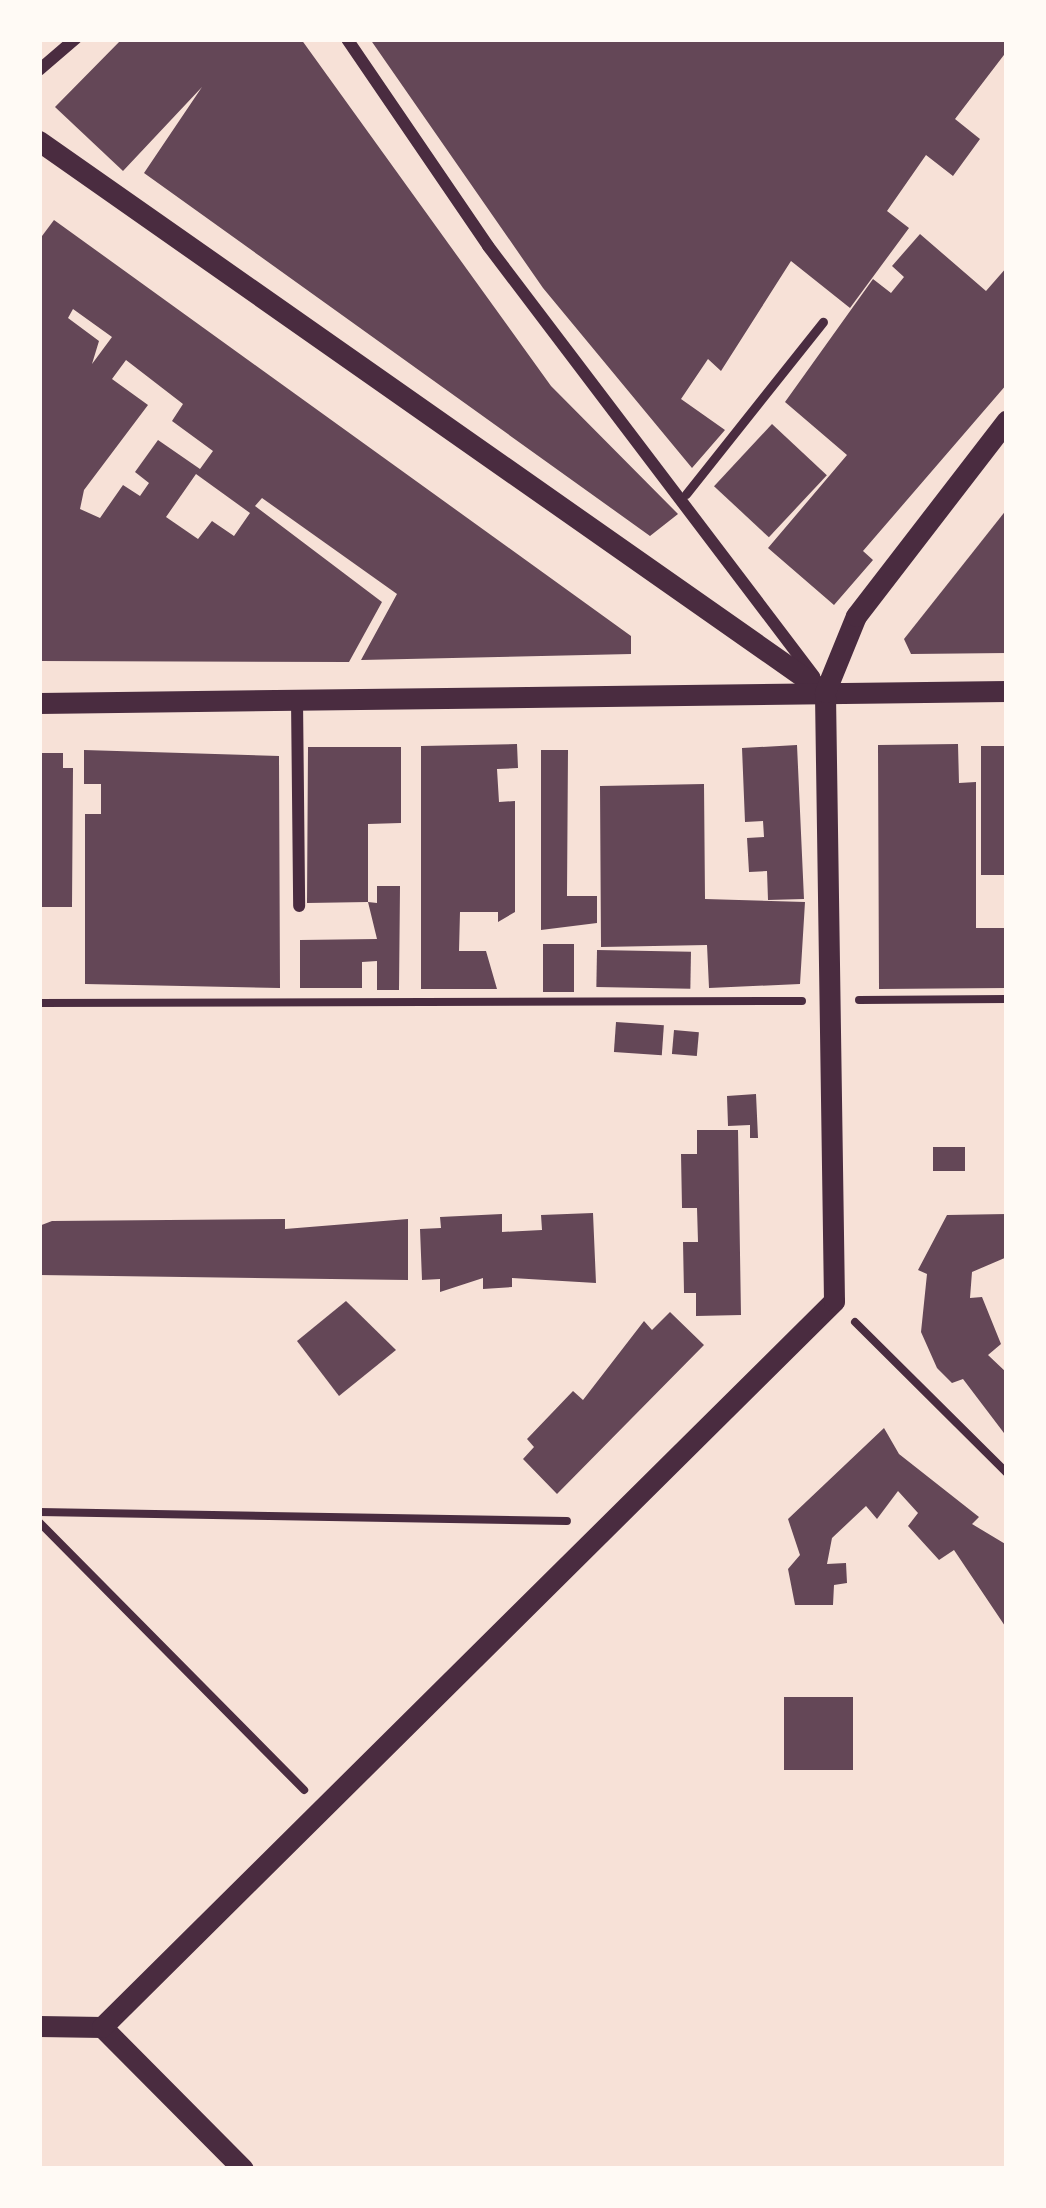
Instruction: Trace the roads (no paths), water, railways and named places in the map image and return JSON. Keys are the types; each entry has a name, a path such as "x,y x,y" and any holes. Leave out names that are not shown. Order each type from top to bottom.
{"street":[{"path":"39,70 74,39"},
{"path":"347,39 488,246 686,494 825,692"},
{"path":"39,142 825,692"},
{"path":"102,2027 834,1301 825,692 867,599 1007,420"},
{"path":"39,703 1007,691"},
{"path":"296,699 299,905"},
{"path":"39,2026 102,2027 243,2169"}],"lane":[{"path":"686,494 824,322"}]}
